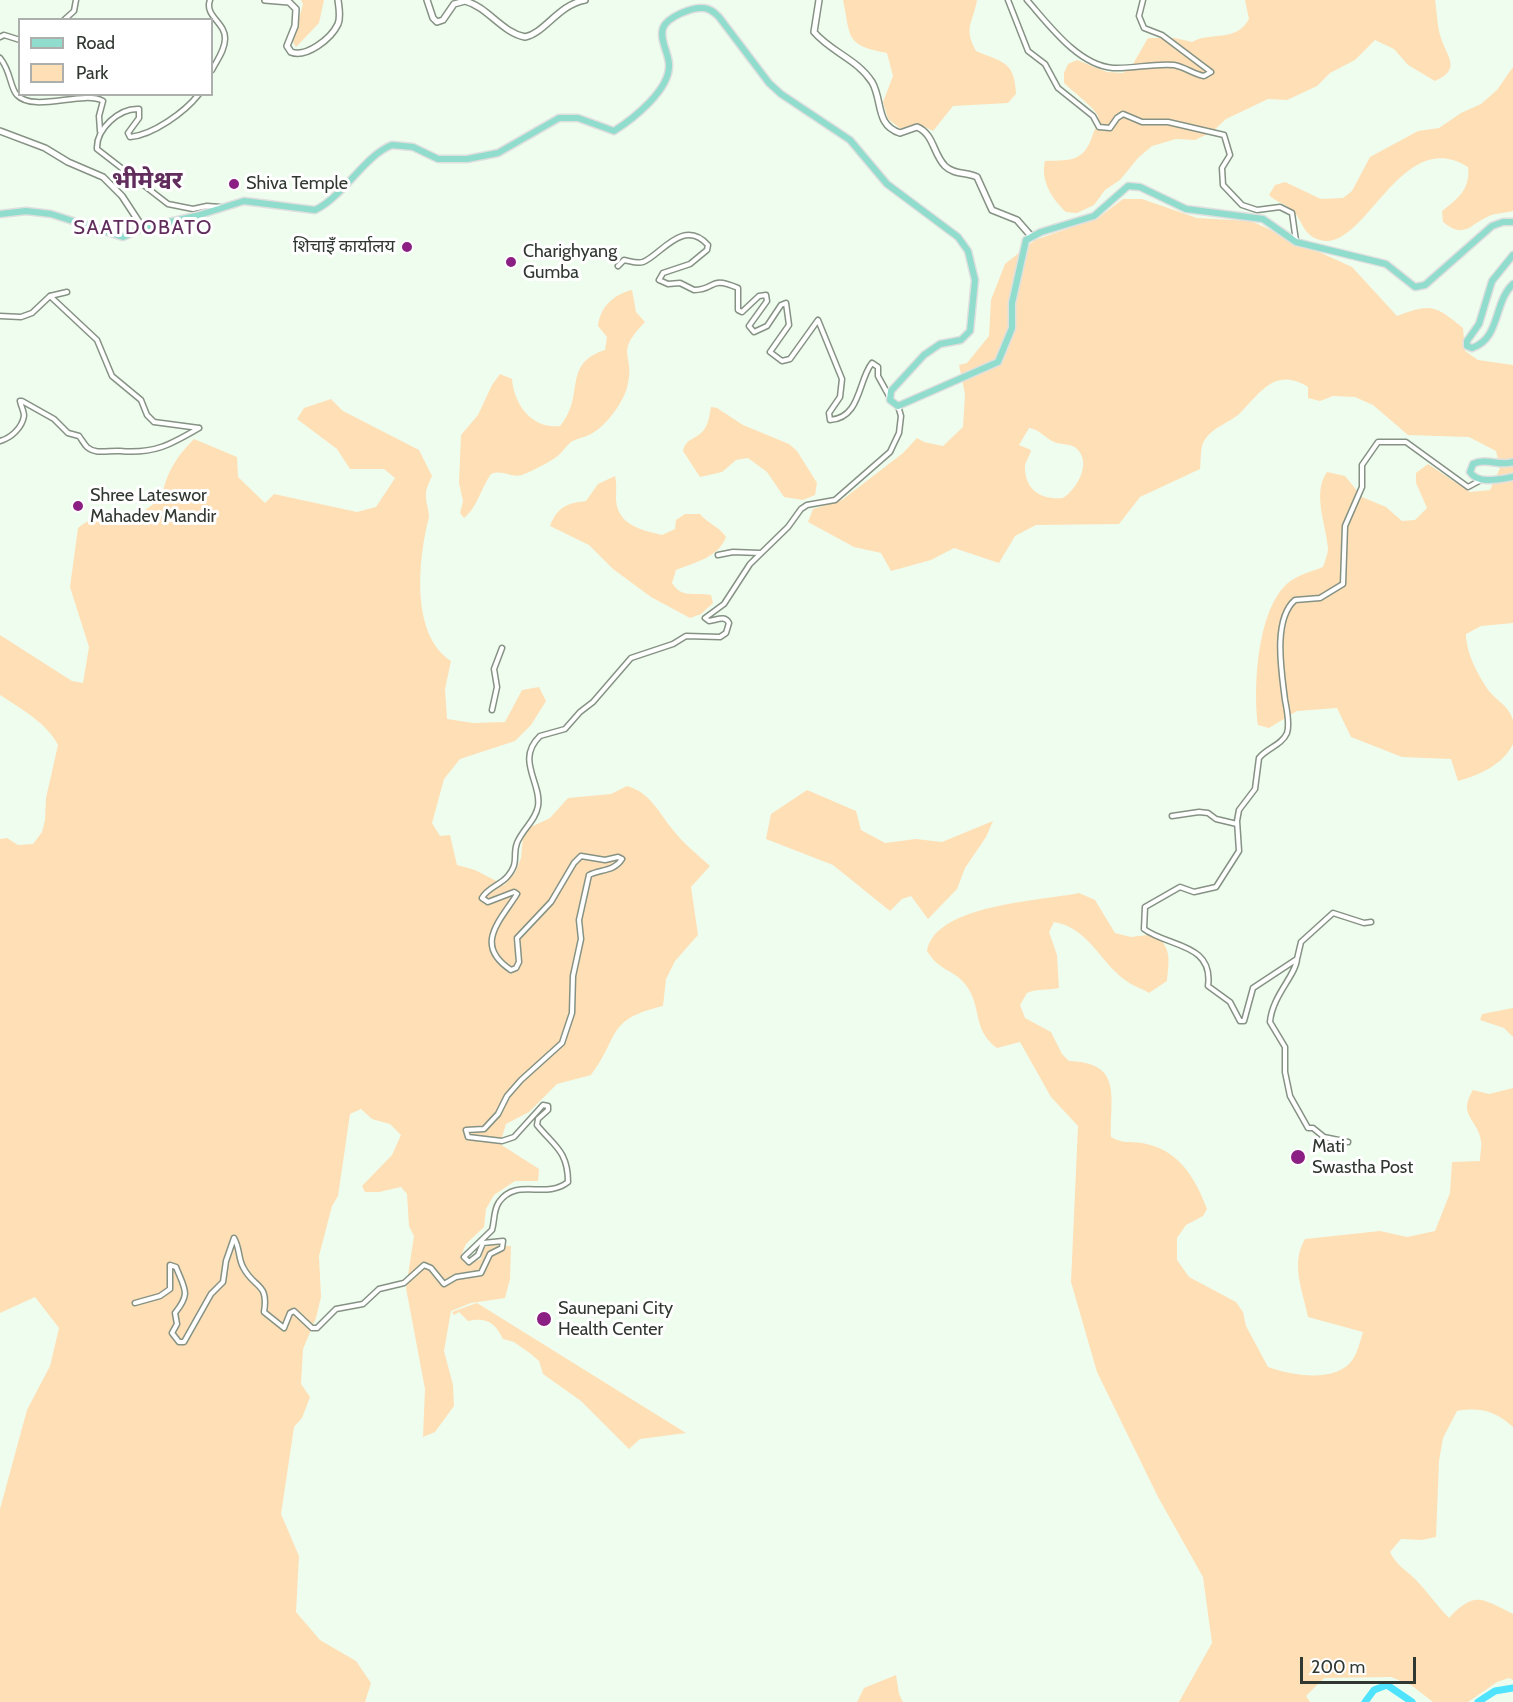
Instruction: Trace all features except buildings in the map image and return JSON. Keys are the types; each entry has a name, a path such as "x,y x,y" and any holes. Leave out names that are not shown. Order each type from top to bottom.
{"main road":[{"path":"265,0 289,2 296,9 295,26 287,46 291,52 297,54 310,50 334,31 340,15 338,0"},
{"path":"427,0 433,18 437,22 443,20 454,4 465,1 480,8 514,33 525,37 570,4 585,0"},
{"path":"819,0 814,32 852,60 868,78 886,124 900,133 917,128 926,132 947,168 977,177 992,210 1017,220 1031,236"},
{"path":"0,214 26,212 51,214 116,237 130,235 143,228 220,207 250,201 315,210 328,202 356,174 392,145 413,147 438,159 467,159 498,153 559,117 578,118 606,131 614,131 648,106 664,82 669,66 662,32 666,23 672,18 696,9 707,8 719,17 780,94 850,140 887,184 958,237 968,251 975,280 970,331 961,340 940,344 924,355 894,386 890,398 891,403 898,406 998,362 1002,345 1012,328 1012,303 1023,248 1031,236 1094,216 1131,185 1186,209 1263,219 1296,242 1386,264 1415,287 1425,285 1492,226 1503,222 1513,222"},
{"path":"0,131 45,148 68,162 103,177 116,189 143,228"},
{"path":"1513,255 1492,281 1479,324 1467,341 1467,346 1472,348 1480,345 1490,334 1504,295 1513,284"},
{"path":"1513,462 1507,464 1481,461 1473,464 1470,474 1482,479 1513,477"}],"street":[{"path":"66,18 74,11 76,0"},
{"path":"210,0 209,10 225,33 223,51 213,68"},
{"path":"1008,0 1028,51 1045,64 1058,88 1093,116 1099,128 1110,128 1123,114 1142,122 1168,122 1224,135 1230,154 1222,168 1222,185 1242,205 1257,210 1280,207 1292,213 1296,242"},
{"path":"1027,0 1074,50 1108,67 1173,65 1185,67 1204,76 1211,72 1162,36 1144,28 1139,16 1143,0"},
{"path":"0,37 18,40"},
{"path":"0,58 12,76 13,90 19,98 39,104 55,100 97,97 103,100 99,116 100,132 97,144 100,153 157,198 168,204 184,208 220,207"},
{"path":"100,132 118,115 130,109 139,109 138,118 128,133 130,136 139,135 177,116 197,96"},
{"path":"618,266 624,260 645,262 658,249 680,237 701,239 708,245 707,249 690,264 663,273 659,280 668,284 680,283 693,290 722,281 726,282 738,288 739,312 746,310 759,296 766,295 767,301 749,326 754,332 767,326 781,305 786,303 789,325 770,352 782,361 790,359 818,320 842,379 840,397 829,413 830,420 847,412 856,403 872,363 878,367 878,376 890,398"},
{"path":"0,316 21,316 32,313 50,296 67,292"},
{"path":"0,441 11,437 24,418 20,401 54,419 68,433 79,436 85,446 96,451 132,454 143,452 169,446 199,428 154,422 147,415 141,400 112,376 97,340 50,296"},
{"path":"135,1303 170,1290 170,1265 176,1267 187,1293 186,1299 175,1313 177,1324 172,1333 179,1342 184,1342 211,1294 223,1282 226,1261 234,1238 239,1247 242,1265 263,1288 267,1296 264,1312 284,1328 290,1313 294,1311 312,1328 317,1328 336,1309 363,1304 379,1289 404,1282 424,1265 431,1268 444,1284 456,1277 481,1273 490,1254 502,1248 502,1241 483,1243 478,1254 469,1262 464,1257 492,1230 494,1214 499,1202 520,1188 559,1190 568,1182 568,1167 563,1155 553,1140 537,1125 538,1119 548,1110 548,1106 543,1104 514,1137 502,1141 468,1137 466,1130 484,1129 498,1114 507,1096 521,1080 562,1043 572,1013 573,976 581,939 579,920 589,875 602,873 619,864 622,859 618,857 605,860 581,856 574,863 551,902 517,938 519,962 516,968 511,970 493,951 491,934 517,894 514,892 488,902 482,898 506,879 514,866 516,843 537,810 538,801 530,775 529,761 536,739 565,729 580,712 593,702 631,658 673,644 686,636 720,637 726,633 729,623 727,620 723,618 710,621 705,618 724,604 760,553 788,527 801,509 807,505 835,500 880,462 897,441 901,416 898,406"},
{"path":"1297,959 1253,988 1244,1021 1240,1021 1230,1002 1208,986 1208,967 1203,960 1181,944 1144,929 1145,907 1180,887 1194,892 1216,888 1239,851 1237,824 1239,810 1255,789 1259,758 1277,745 1287,733 1280,650 1285,616 1295,600 1320,598 1343,584 1346,526 1362,487 1362,465 1366,455 1378,442 1406,442 1468,487 1482,479"},
{"path":"718,555 733,552 760,553"},
{"path":"492,710 497,687 494,669 501,648"},
{"path":"1172,816 1208,813 1216,819 1228,820 1237,824"},
{"path":"1348,1142 1324,1137 1317,1130 1308,1128 1290,1096 1285,1072 1285,1047 1270,1022 1278,992 1294,971 1301,942 1333,913 1364,923 1371,922"}],"green space":[{"path":"301,0 324,0 319,23 296,47 293,42 303,4"},
{"path":"843,0 977,0 970,26 972,43 976,51 1000,61 1010,69 1016,94 1008,103 953,106 933,131 921,125 901,129 888,119 883,102 893,76 887,53 864,47 852,38"},
{"path":"1245,0 1435,0 1440,33 1449,57 1450,67 1448,72 1435,81 1408,65 1394,49 1375,40 1355,60 1330,73 1317,86 1287,100 1268,99 1226,119 1212,132 1195,140 1176,139 1152,146 1138,158 1120,180 1105,190 1094,205 1077,213 1066,212 1048,189 1044,175 1045,161 1076,158 1081,155 1086,150 1098,124 1098,116 1093,109 1064,83 1064,73 1068,64 1077,60 1107,72 1123,73 1133,64 1148,38 1175,38 1192,42 1237,31 1249,19"},
{"path":"1513,67 1513,211 1489,216 1462,230 1457,230 1443,222 1442,211 1462,192 1468,174 1468,167 1444,158 1423,162 1403,175 1353,228 1337,239 1314,238 1306,231 1292,210 1269,195 1275,185 1285,182 1321,199 1343,198 1352,191 1370,157 1418,131 1439,128 1461,113 1481,104 1497,90"},
{"path":"1123,199 1142,199 1197,218 1251,221 1352,267 1397,316 1418,309 1432,308 1463,328 1465,351 1478,360 1513,365 1513,623 1481,626 1466,634 1470,656 1477,671 1489,691 1506,707 1513,720 1513,744 1497,763 1474,776 1458,781 1451,759 1402,757 1351,737 1337,708 1297,711 1269,728 1258,725 1257,668 1271,607 1280,591 1292,580 1323,567 1327,555 1328,548 1320,499 1323,480 1327,472 1345,476 1362,497 1386,507 1402,521 1415,520 1427,508 1416,483 1416,473 1428,464 1470,492 1490,490 1500,468 1496,451 1469,437 1408,435 1373,405 1355,397 1333,396 1320,401 1308,398 1308,387 1297,382 1279,380 1264,388 1239,414 1208,436 1202,447 1200,469 1140,497 1119,524 1036,525 1015,536 999,563 954,548 931,560 891,571 881,553 854,547 808,522 813,509 842,500 903,453 917,438 943,446 963,427 965,394 959,365 967,363 989,336 991,300 1005,264 1035,240 1098,218","holes":["1029,428 1054,442 1075,447 1081,455 1083,461 1081,475 1073,489 1063,498 1042,496 1028,483 1025,466 1031,450 1019,445"]},
{"path":"632,290 636,312 645,322 635,333 627,349 629,377 627,388 613,414 597,430 572,441 558,456 536,469 518,476 499,472 491,474 472,509 464,518 460,513 463,501 459,483 461,435 478,415 492,385 500,374 512,379 516,397 526,413 541,423 560,426 568,415 572,403 578,372 592,356 605,350 607,337 598,326 605,307 614,298"},
{"path":"331,399 343,411 419,450 432,476 426,492 429,518 424,538 420,576 421,597 429,634 438,649 451,661 445,689 447,719 473,723 505,722 522,690 539,687 546,701 531,725 515,741 460,759 444,779 432,823 440,836 450,835 457,865 475,870 504,885 515,873 521,858 523,838 529,828 550,818 568,798 611,794 627,786 648,798 677,835 710,866 691,887 698,935 675,961 666,979 663,1006 644,1011 623,1023 591,1075 557,1084 529,1112 506,1124 500,1144 539,1169 538,1181 515,1181 494,1195 486,1209 484,1227 466,1244 461,1256 467,1264 481,1259 483,1248 491,1245 511,1246 510,1279 505,1298 471,1303 451,1311 444,1351 453,1385 454,1406 435,1432 423,1437 425,1389 406,1288 414,1236 409,1226 407,1194 401,1187 379,1192 365,1192 362,1186 392,1155 401,1135 390,1124 372,1119 361,1109 350,1114 338,1196 332,1206 319,1256 321,1297 316,1318 303,1349 301,1384 310,1397 302,1418 294,1427 281,1514 299,1556 296,1612 320,1640 356,1661 371,1683 365,1702 0,1702 0,1509 27,1410 50,1366 59,1328 35,1297 0,1313 0,839 7,838 18,845 33,844 42,832 46,798 58,745 47,729 0,695 0,635 72,681 83,683 89,647 70,587 78,528 94,519 124,525 162,498 173,466 194,439 237,457 238,477 265,503 274,494 357,512 376,507 395,478 384,469 350,469 337,449 297,419 304,408"},
{"path":"711,407 717,408 743,425 789,444 797,451 817,483 815,495 803,500 784,497 767,472 748,458 736,460 722,472 700,477 683,451 686,444 705,428"},
{"path":"615,476 618,508 621,515 632,525 662,535 675,529 676,520 685,514 700,514 726,537 712,555 676,570 672,583 680,591 689,594 711,595 713,603 701,614 690,618 651,597 613,569 589,545 550,526 559,511 573,503 586,501 598,484"},
{"path":"807,790 856,811 861,830 885,843 916,839 942,842 993,821 986,837 965,868 957,889 928,919 911,896 902,899 890,911 833,865 766,839 771,814"},
{"path":"1079,893 1095,900 1115,933 1131,937 1155,934 1160,939 1168,955 1167,981 1149,993 1133,985 1118,974 1077,931 1054,922 1049,932 1057,955 1059,988 1027,993 1020,1005 1025,1018 1051,1032 1062,1054 1069,1061 1086,1063 1098,1068 1106,1075 1112,1095 1111,1137 1155,1146 1166,1151 1184,1166 1191,1176 1207,1209 1203,1216 1186,1225 1177,1238 1177,1260 1189,1277 1236,1302 1243,1312 1246,1326 1268,1367 1300,1375 1325,1375 1346,1367 1358,1350 1363,1332 1308,1317 1298,1268 1298,1258 1305,1239 1380,1231 1407,1237 1435,1231 1450,1193 1452,1162 1480,1161 1481,1141 1467,1106 1473,1090 1489,1094 1513,1088 1513,1427 1500,1417 1481,1410 1457,1411 1443,1438 1439,1461 1436,1537 1422,1540 1401,1539 1390,1552 1398,1564 1449,1618 1473,1600 1486,1601 1513,1614 1513,1680 1509,1678 1497,1682 1468,1702 1433,1702 1411,1685 1391,1677 1324,1678 1306,1696 1310,1702 1179,1702 1212,1643 1203,1577 1158,1497 1097,1372 1071,1282 1078,1126 1051,1097 1020,1042 997,1048 989,1041 980,1025 974,1001 965,984 936,962 927,951 934,935 949,923 969,914 1017,902"},
{"path":"1513,1008 1513,1037 1504,1028 1480,1020 1482,1014"},
{"path":"477,1303 686,1433 640,1439 629,1449 581,1401 543,1374 539,1361 531,1354 514,1342 503,1339 497,1328 489,1322 485,1320 468,1321 459,1312 454,1315 452,1312"},
{"path":"896,1675 899,1694 903,1702 857,1702 864,1688"}],"waterway":[{"path":"1365,1702 1374,1690 1387,1685 1412,1702"},
{"path":"1478,1702 1495,1691 1513,1688"}],"place":[{"name":"Shiva Temple","path":"234,184"},
{"name":"शिचाइँ कार्यालय","path":"407,247"},
{"name":"Charighyang Gumba","path":"511,262"},
{"name":"Shree Lateswor Mahadev Mandir","path":"78,506"},
{"name":"Mati Swastha Post","path":"1298,1157"},
{"name":"Saunepani City Health Center","path":"544,1319"}],"district":[{"name":"भीमेश्वर","path":"147,181"},
{"name":"SAATDOBATO","path":"143,228"}]}
